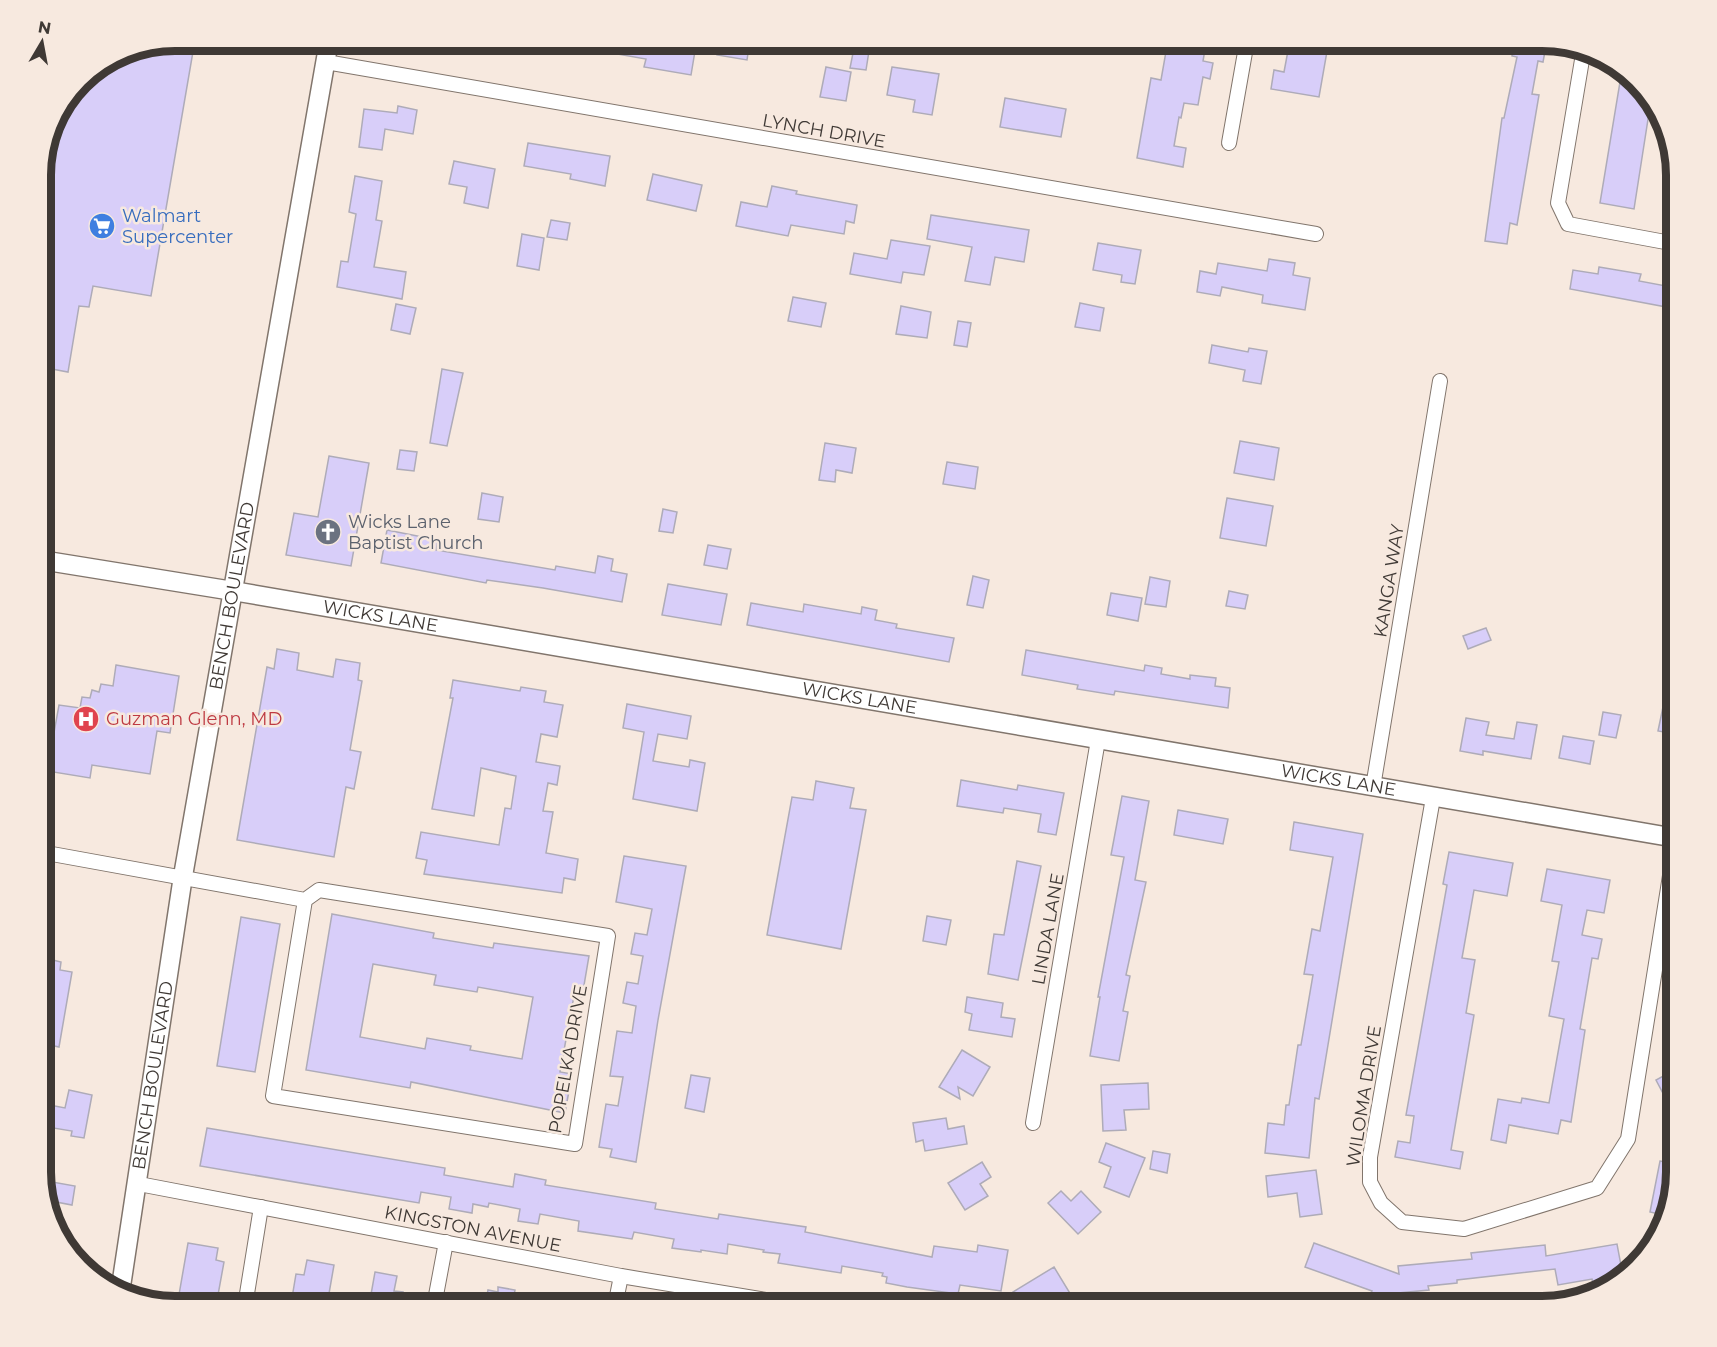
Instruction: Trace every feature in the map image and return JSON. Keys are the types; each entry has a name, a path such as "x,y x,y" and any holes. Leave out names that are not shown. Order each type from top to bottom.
{"main road":[{"name":"BENCH BOULEVARD","path":"122,1284 139,1184 183,876 328,51"},
{"name":"WICKS LANE","path":"51,562 1666,836"}],"street":[{"path":"1229,143 1245,51"},
{"path":"1582,58 1558,203 1568,224 1666,242"},
{"name":"LYNCH DRIVE","path":"326,62 1316,234"},
{"name":"KANGA WAY","path":"1373,786 1440,381"},
{"name":"LINDA LANE","path":"1033,1123 1098,741"},
{"name":"WILOMA DRIVE","path":"1433,798 1370,1157 1370,1182 1381,1203 1402,1222 1464,1229 1597,1188 1628,1139 1666,901"},
{"name":"POPELKA DRIVE","path":"51,854 305,900 319,890 608,936 575,1144 273,1096 305,900"},
{"name":"KINGSTON AVENUE","path":"139,1184 621,1276 742,1296"},
{"path":"248,1296 261,1207"},
{"path":"436,1296 446,1242"},
{"path":"617,1296 621,1276"}],"building":[{"name":"Walmart Supercenter","path":"193,51 151,296 93,286 89,307 79,306 68,372 51,369 51,167 60,128 72,106 87,87 106,72 143,55"},
{"path":"600,51 695,51 691,75 644,67 646,59"},
{"path":"718,51 748,51 747,60 717,55"},
{"path":"853,51 869,51 866,70 850,68"},
{"path":"1166,51 1205,51 1203,61 1213,63 1210,79 1203,77 1198,105 1184,103 1181,118 1179,117 1174,146 1186,148 1183,167 1137,158 1151,78 1161,80"},
{"path":"1288,51 1327,51 1319,97 1271,89 1274,70 1284,72"},
{"path":"1513,51 1545,51 1543,62 1538,61 1532,94 1539,95 1517,225 1510,223 1507,244 1485,241 1502,118 1504,118 1517,57 1512,56"},
{"path":"826,67 851,72 846,101 820,97"},
{"path":"892,67 939,74 932,115 913,112 915,100 887,95"},
{"path":"1620,79 1635,93 1649,113 1634,209 1600,203"},
{"path":"1005,98 1066,109 1061,137 1000,127"},
{"path":"398,106 417,110 413,134 385,129 382,150 359,147 364,109 397,113"},
{"path":"528,143 610,156 605,186 570,179 571,174 524,166"},
{"path":"454,161 495,169 488,208 464,203 467,187 449,184"},
{"path":"653,174 702,185 696,211 647,200"},
{"path":"355,176 382,181 376,220 382,221 374,267 406,272 402,299 337,287 341,261 348,262 356,214 349,212"},
{"path":"772,186 797,191 796,194 857,205 854,223 846,221 844,234 791,225 788,236 736,226 741,202 767,207"},
{"path":"931,215 1029,230 1024,262 995,257 990,285 965,281 972,247 927,239"},
{"path":"551,220 570,223 567,240 547,237"},
{"path":"522,234 544,238 539,270 517,266"},
{"path":"891,240 930,246 924,275 903,272 901,283 850,274 854,253 887,259"},
{"path":"1098,243 1141,250 1135,284 1121,282 1122,275 1093,270"},
{"path":"1269,259 1295,263 1293,275 1310,278 1305,310 1262,303 1263,295 1222,287 1220,296 1197,292 1200,271 1216,274 1218,263 1267,271"},
{"path":"1599,267 1641,274 1639,281 1666,286 1666,307 1570,289 1573,270 1598,274"},
{"path":"793,297 826,303 821,327 788,321"},
{"path":"1080,303 1104,308 1100,331 1075,327"},
{"path":"396,304 416,308 410,334 391,330"},
{"path":"901,306 931,312 927,338 896,334"},
{"path":"958,321 971,323 967,347 954,345"},
{"path":"1212,345 1248,352 1249,348 1267,351 1261,384 1243,381 1245,370 1209,363"},
{"path":"442,369 463,373 447,446 430,443"},
{"path":"1240,441 1279,448 1274,480 1234,473"},
{"path":"825,443 856,448 852,473 836,470 835,482 819,480"},
{"path":"400,450 417,452 414,471 397,469"},
{"path":"329,456 369,463 351,566 286,555 294,513 318,517"},
{"path":"947,462 978,467 975,489 943,484"},
{"path":"482,493 503,497 499,522 478,519"},
{"path":"1227,498 1273,506 1266,546 1220,538"},
{"path":"663,509 677,512 673,533 659,531"},
{"path":"387,530 438,540 436,550 555,570 556,566 595,573 598,556 613,559 611,571 627,574 622,602 487,580 486,583 381,563"},
{"path":"708,545 731,549 727,569 704,565"},
{"path":"973,576 989,580 983,608 967,605"},
{"path":"1150,577 1170,581 1166,607 1145,604"},
{"path":"668,584 727,594 721,625 662,615"},
{"path":"1229,591 1248,595 1245,609 1226,606"},
{"path":"1111,593 1142,598 1138,621 1107,615"},
{"path":"751,603 803,612 804,604 861,614 862,607 877,610 875,620 897,624 896,628 954,638 949,662 747,625"},
{"path":"1486,628 1491,640 1468,649 1463,636"},
{"path":"277,649 299,653 297,670 333,677 336,659 360,663 358,680 362,681 350,750 361,752 354,789 346,787 334,857 237,840 267,667 274,669"},
{"path":"1026,650 1144,671 1145,665 1162,668 1161,674 1190,679 1190,675 1216,678 1215,686 1230,688 1228,708 1115,691 1114,695 1077,689 1078,685 1022,675"},
{"path":"116,665 179,676 170,733 157,731 150,774 92,765 90,778 51,772 51,749 59,705 80,708 82,697 90,698 92,690 99,692 101,684 113,686"},
{"path":"453,680 520,691 521,687 546,691 544,702 563,705 557,737 541,734 536,762 560,766 557,785 548,783 543,811 553,812 546,853 578,859 575,880 564,878 562,893 424,874 427,860 416,858 421,832 499,845 505,808 511,809 516,776 481,768 474,816 432,809 453,698 450,698"},
{"path":"627,704 691,716 687,739 658,734 653,761 689,767 690,760 705,763 697,811 633,799 644,732 623,728"},
{"path":"1663,707 1666,708 1666,732 1658,731"},
{"path":"1603,712 1621,715 1616,738 1599,735"},
{"path":"1466,718 1489,722 1486,735 1514,739 1517,722 1537,725 1531,759 1483,751 1483,755 1460,751"},
{"path":"1563,736 1594,741 1590,764 1559,758"},
{"path":"961,780 1017,790 1018,785 1064,793 1056,835 1038,832 1041,814 1004,808 1003,813 957,806"},
{"path":"816,781 854,788 850,808 866,810 841,949 767,935 792,797 813,800"},
{"path":"1122,796 1149,801 1135,880 1146,882 1126,975 1130,976 1123,1011 1128,1012 1119,1061 1090,1056 1100,997 1098,997 1124,857 1111,855"},
{"path":"1178,810 1228,819 1223,844 1174,835"},
{"path":"1294,822 1363,834 1319,1099 1315,1098 1309,1158 1265,1153 1268,1123 1284,1125 1286,1105 1289,1105 1298,1045 1301,1045 1313,975 1304,974 1312,929 1320,931 1333,857 1290,850"},
{"path":"1449,852 1513,863 1507,896 1474,890 1462,958 1475,960 1466,1013 1474,1015 1451,1150 1463,1152 1460,1169 1395,1157 1398,1141 1410,1143 1414,1116 1406,1115 1447,885 1443,884"},
{"path":"624,856 686,866 658,1020 636,1162 610,1157 612,1149 599,1147 606,1104 618,1106 623,1077 610,1076 617,1031 632,1033 636,1006 623,1003 627,982 638,984 643,956 631,954 635,933 647,935 652,909 616,902"},
{"path":"1017,861 1041,866 1018,980 988,974 994,934 1004,935"},
{"path":"1547,869 1610,880 1604,913 1587,910 1582,935 1602,939 1598,959 1592,958 1580,1029 1585,1030 1571,1122 1561,1120 1558,1134 1509,1125 1506,1143 1491,1140 1498,1099 1521,1103 1522,1098 1549,1103 1564,1019 1549,1016 1559,962 1552,961 1562,905 1541,901"},
{"path":"332,914 434,933 433,938 493,948 494,943 589,956 582,997 574,996 560,1072 572,1074 565,1113 411,1082 410,1088 306,1070","holes":["373,964 436,975 434,985 477,992 478,987 533,997 522,1059 470,1050 471,1046 427,1038 425,1049 360,1037"]},
{"path":"927,916 951,920 946,945 923,941"},
{"path":"241,917 280,924 255,1072 217,1066"},
{"path":"51,960 61,962 60,970 72,972 59,1047 51,1045"},
{"path":"967,997 1003,1003 1001,1017 1015,1019 1012,1037 969,1030 972,1014 965,1012"},
{"path":"962,1050 990,1067 973,1096 958,1087 960,1099 939,1087"},
{"path":"1666,1074 1666,1099 1656,1080"},
{"path":"691,1075 710,1078 704,1112 685,1108"},
{"path":"1148,1083 1149,1109 1124,1110 1126,1130 1103,1131 1101,1085"},
{"path":"69,1090 92,1095 84,1138 71,1136 72,1131 51,1128 51,1105 65,1108"},
{"path":"946,1118 948,1129 964,1126 967,1144 925,1151 923,1140 916,1142 913,1123"},
{"path":"207,1128 445,1168 444,1175 513,1187 515,1174 546,1180 545,1185 656,1203 655,1209 718,1219 719,1214 806,1227 805,1232 932,1257 934,1246 977,1252 978,1245 1008,1250 1001,1291 960,1285 958,1294 907,1287 886,1283 887,1277 882,1276 883,1273 842,1266 841,1273 778,1263 780,1254 763,1252 764,1250 728,1244 727,1254 672,1248 674,1239 634,1232 632,1239 578,1231 579,1221 540,1214 538,1224 518,1221 520,1209 489,1203 488,1207 473,1204 472,1213 449,1209 451,1197 421,1192 419,1203 200,1166"},
{"path":"1106,1143 1145,1158 1129,1197 1104,1187 1111,1167 1099,1162"},
{"path":"1153,1151 1170,1154 1167,1173 1150,1169"},
{"path":"1660,1161 1666,1162 1664,1196 1659,1212 1658,1214 1650,1212"},
{"path":"982,1162 991,1177 980,1184 988,1196 965,1210 948,1183"},
{"path":"1316,1170 1322,1214 1300,1217 1297,1193 1268,1197 1266,1176"},
{"path":"51,1182 75,1186 72,1205 55,1202"},
{"path":"1061,1191 1071,1201 1081,1191 1101,1212 1078,1234 1048,1203"},
{"path":"188,1243 218,1248 216,1260 224,1262 218,1296 179,1296"},
{"path":"1314,1243 1399,1274 1398,1266 1472,1259 1471,1253 1545,1245 1546,1256 1617,1244 1621,1267 1593,1285 1592,1279 1558,1285 1555,1269 1457,1280 1457,1283 1428,1286 1429,1290 1388,1294 1387,1296 1370,1296 1372,1291 1305,1267"},
{"path":"307,1260 334,1265 329,1296 292,1296 296,1274 304,1275"},
{"path":"1054,1267 1071,1295 1016,1296 1013,1292"},
{"path":"375,1272 397,1276 394,1291 403,1292 402,1296 371,1296"},
{"path":"498,1287 515,1290 514,1296 487,1296 488,1290 498,1292"}],"place":[{"name":"Walmart Supercenter","path":"102,226"},
{"name":"Wicks Lane Baptist Church","path":"328,532"},
{"name":"Guzman Glenn, MD","path":"86,719"}]}
